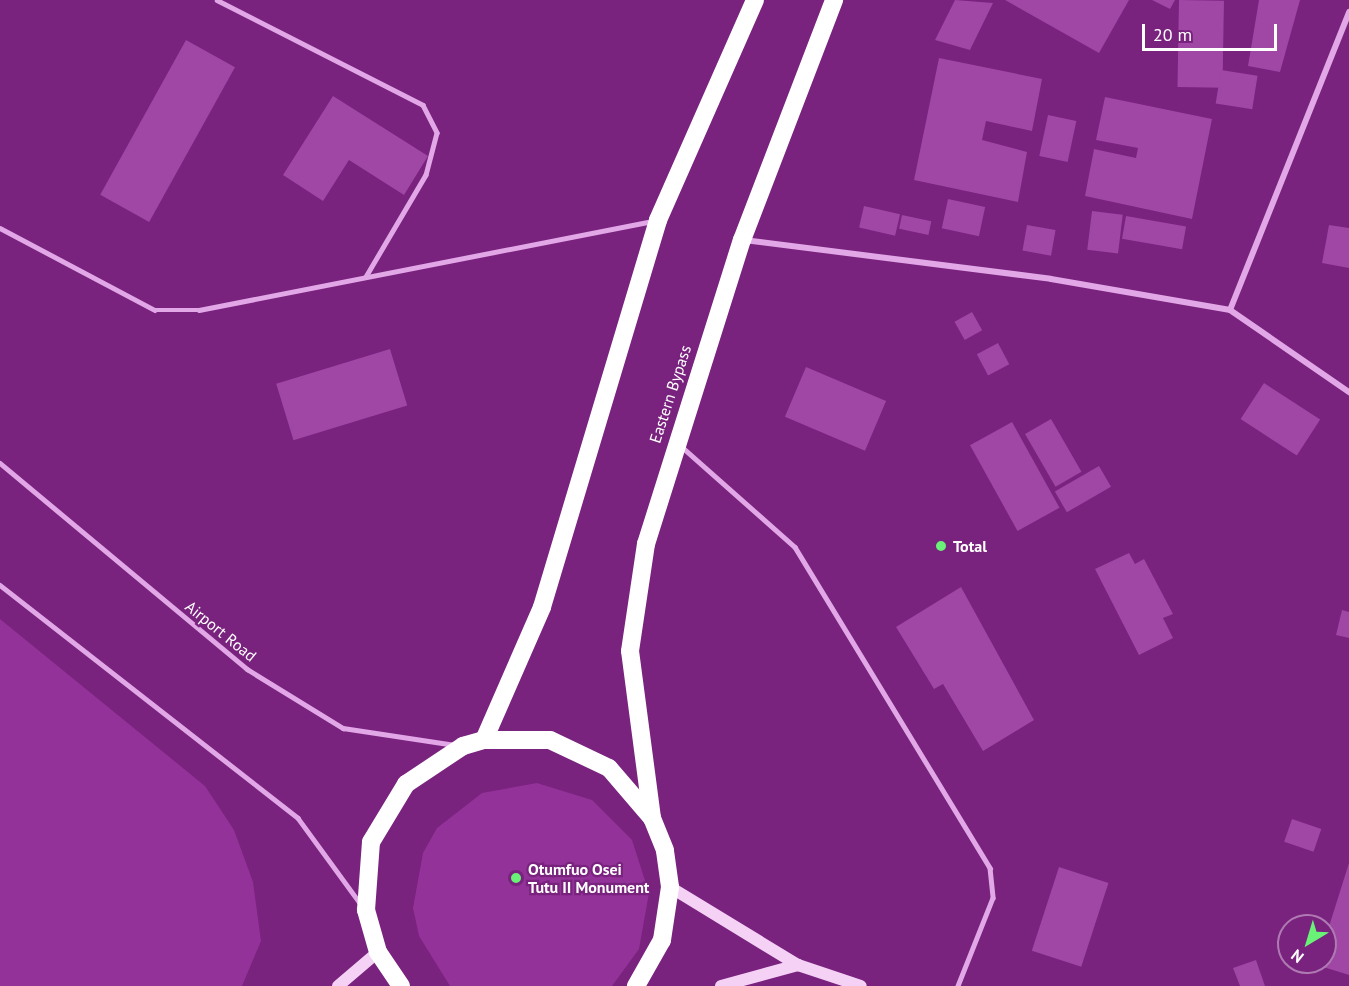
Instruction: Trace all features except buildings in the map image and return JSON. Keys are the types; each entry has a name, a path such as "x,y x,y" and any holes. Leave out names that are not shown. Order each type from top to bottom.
{"highway":[{"path":"484,740 542,607 658,220 755,0"},
{"name":"Eastern Bypass","path":"670,887 652,818 630,651 646,544 675,440 742,240 834,0"},
{"path":"401,986 378,952 366,910 371,842 406,784 463,746 484,740 560,745 609,768 652,818"},
{"path":"636,986 662,940 670,887"}],"main road":[{"path":"670,887 798,965 861,986"},
{"path":"338,986 378,952"},
{"path":"721,986 798,965"}],"street":[{"path":"1230,310 1349,12"},
{"path":"742,240 1051,279 1230,310 1349,392"}],"lane":[{"path":"217,0 423,105 437,134 426,176 366,277"},
{"path":"0,228 155,310 199,310 658,220"},
{"path":"675,440 795,547 990,868 993,898 958,986"},
{"name":"Airport Road","path":"0,463 247,669 343,728 463,746"},
{"path":"0,585 298,818 366,910"}],"shaded area":[{"path":"0,619 205,786 234,830 253,882 261,941 242,986 0,986"},
{"path":"537,783 592,800 632,840 649,893 639,949 612,986 450,986 419,936 413,908 423,853 437,828 482,793"}],"place":[{"name":"Total","path":"941,546"},
{"name":"Otumfuo Osei Tutu II Monument","path":"516,878"}]}
